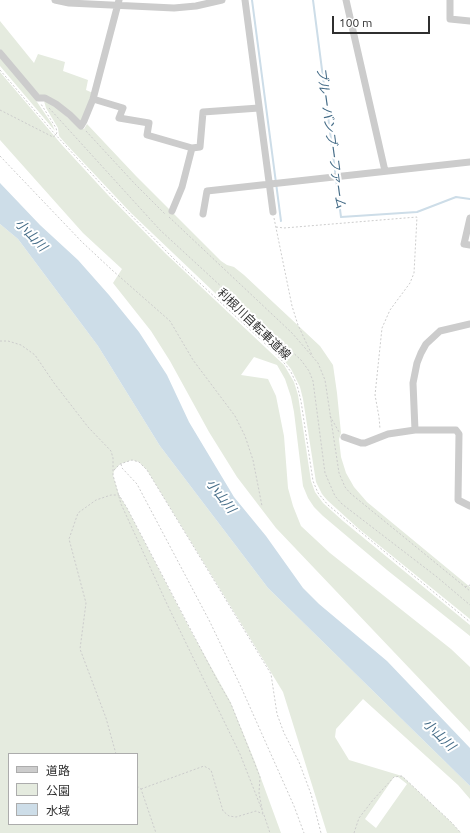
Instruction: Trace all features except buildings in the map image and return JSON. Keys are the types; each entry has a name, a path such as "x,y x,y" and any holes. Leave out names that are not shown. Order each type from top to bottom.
{"street":[{"path":"55,0 65,3 118,3 174,8 196,6 222,0"},
{"path":"245,0 273,212"},
{"path":"346,0 386,171"},
{"path":"450,0 450,19 470,22"},
{"path":"0,53 38,98 45,98 56,104 81,126 93,99 118,3"},
{"path":"93,99 123,108 119,118 149,123 147,135 192,148 200,148 203,112 259,108"},
{"path":"172,212 182,187 192,148"},
{"path":"203,214 207,192 470,162"},
{"path":"470,218 464,244 470,246"},
{"path":"415,430 413,383 417,363 421,353 426,344 440,331 470,324"},
{"path":"344,437 365,443 388,434 415,430 456,430 459,434 458,500 470,506"}],"path":[{"name":"利根川自転車道線","path":"0,70 56,135 143,228 285,364 291,372 299,393 311,474 318,493 323,500 336,513 470,622"},
{"path":"0,110 53,137 56,135 56,128 38,98"},
{"path":"49,108 160,230 301,360 309,371 313,381 325,473 335,496 342,504 437,577 470,605"},
{"path":"81,126 134,184 292,333 318,363 323,373 339,473 345,487 359,501 470,591"},
{"path":"0,156 82,242 170,321 193,360 235,416 245,436 253,460 262,506"},
{"path":"273,212 292,306 298,325 312,356"},
{"path":"276,227 284,228 416,217 414,273 410,283 390,310 382,328 375,395 381,437"},
{"path":"0,341 8,341 21,345 35,355 54,384 88,427 111,451 113,458 113,475 121,504 167,604 240,754 270,833"},
{"path":"329,414 339,432 344,437"},
{"path":"114,471 120,464 132,460 139,462 147,470 272,674 277,714 284,733 299,762 311,794 321,833"},
{"path":"120,464 137,484 210,622 294,806 304,833"},
{"path":"116,753 106,718 80,649 86,603 69,538 78,512 96,500 111,495 118,495"},
{"path":"118,495 127,508 231,704 260,777 259,793 263,814"},
{"path":"465,587 470,585"},
{"path":"141,789 204,766 211,770 223,811 229,816 236,817 256,811 263,814"},
{"path":"354,833 359,818 373,800 394,777 402,776 461,833"},
{"path":"138,787 141,789 156,833"}],"green space":[{"path":"0,21 34,63 38,54 65,62 63,71 88,80 86,90 93,93 81,121 40,95 7,58 0,49"},
{"path":"0,56 35,99 55,131 0,66"},
{"path":"0,72 62,145 108,195 165,253 284,365 294,382 298,395 311,481 315,492 323,503 470,625 470,636 387,570 314,507 303,486 294,412 285,379 277,365 254,357 241,375 268,379 276,396 284,436 288,488 301,526 330,553 451,649 470,667 470,732 276,528 237,477 209,432 170,361 151,331 113,283 122,269 83,233 0,140"},
{"path":"44,101 52,104 81,129 84,129 87,124 136,176 221,261 234,267 244,275 320,346 333,365 341,433 339,439 341,457 346,473 354,487 367,502 470,587 470,619 359,529 322,494 316,482 303,399 300,387 291,369 278,353 131,213 66,144 59,136 58,128 46,108"},
{"path":"0,224 18,239 98,346 160,446 268,588 470,786 470,799 458,785 363,699 336,729 335,737 349,760 402,776 461,833 327,833 283,692 147,470 139,462 132,460 120,464 114,471 113,475 119,495 230,701 255,762 281,833 0,833","holes":["394,777 398,777 407,784 376,828 365,819"]}],"water":[{"name":"小山川","path":"0,183 40,225 78,260 139,332 167,375 189,422 234,497 266,536 303,588 319,604 387,661 470,748 470,786 268,588 160,446 98,346 18,239 0,224"}],"waterway":[{"path":"252,0 281,221"},
{"name":"ブルーバンブーファーム","path":"313,0 341,217 417,212 456,197 470,199"}]}
